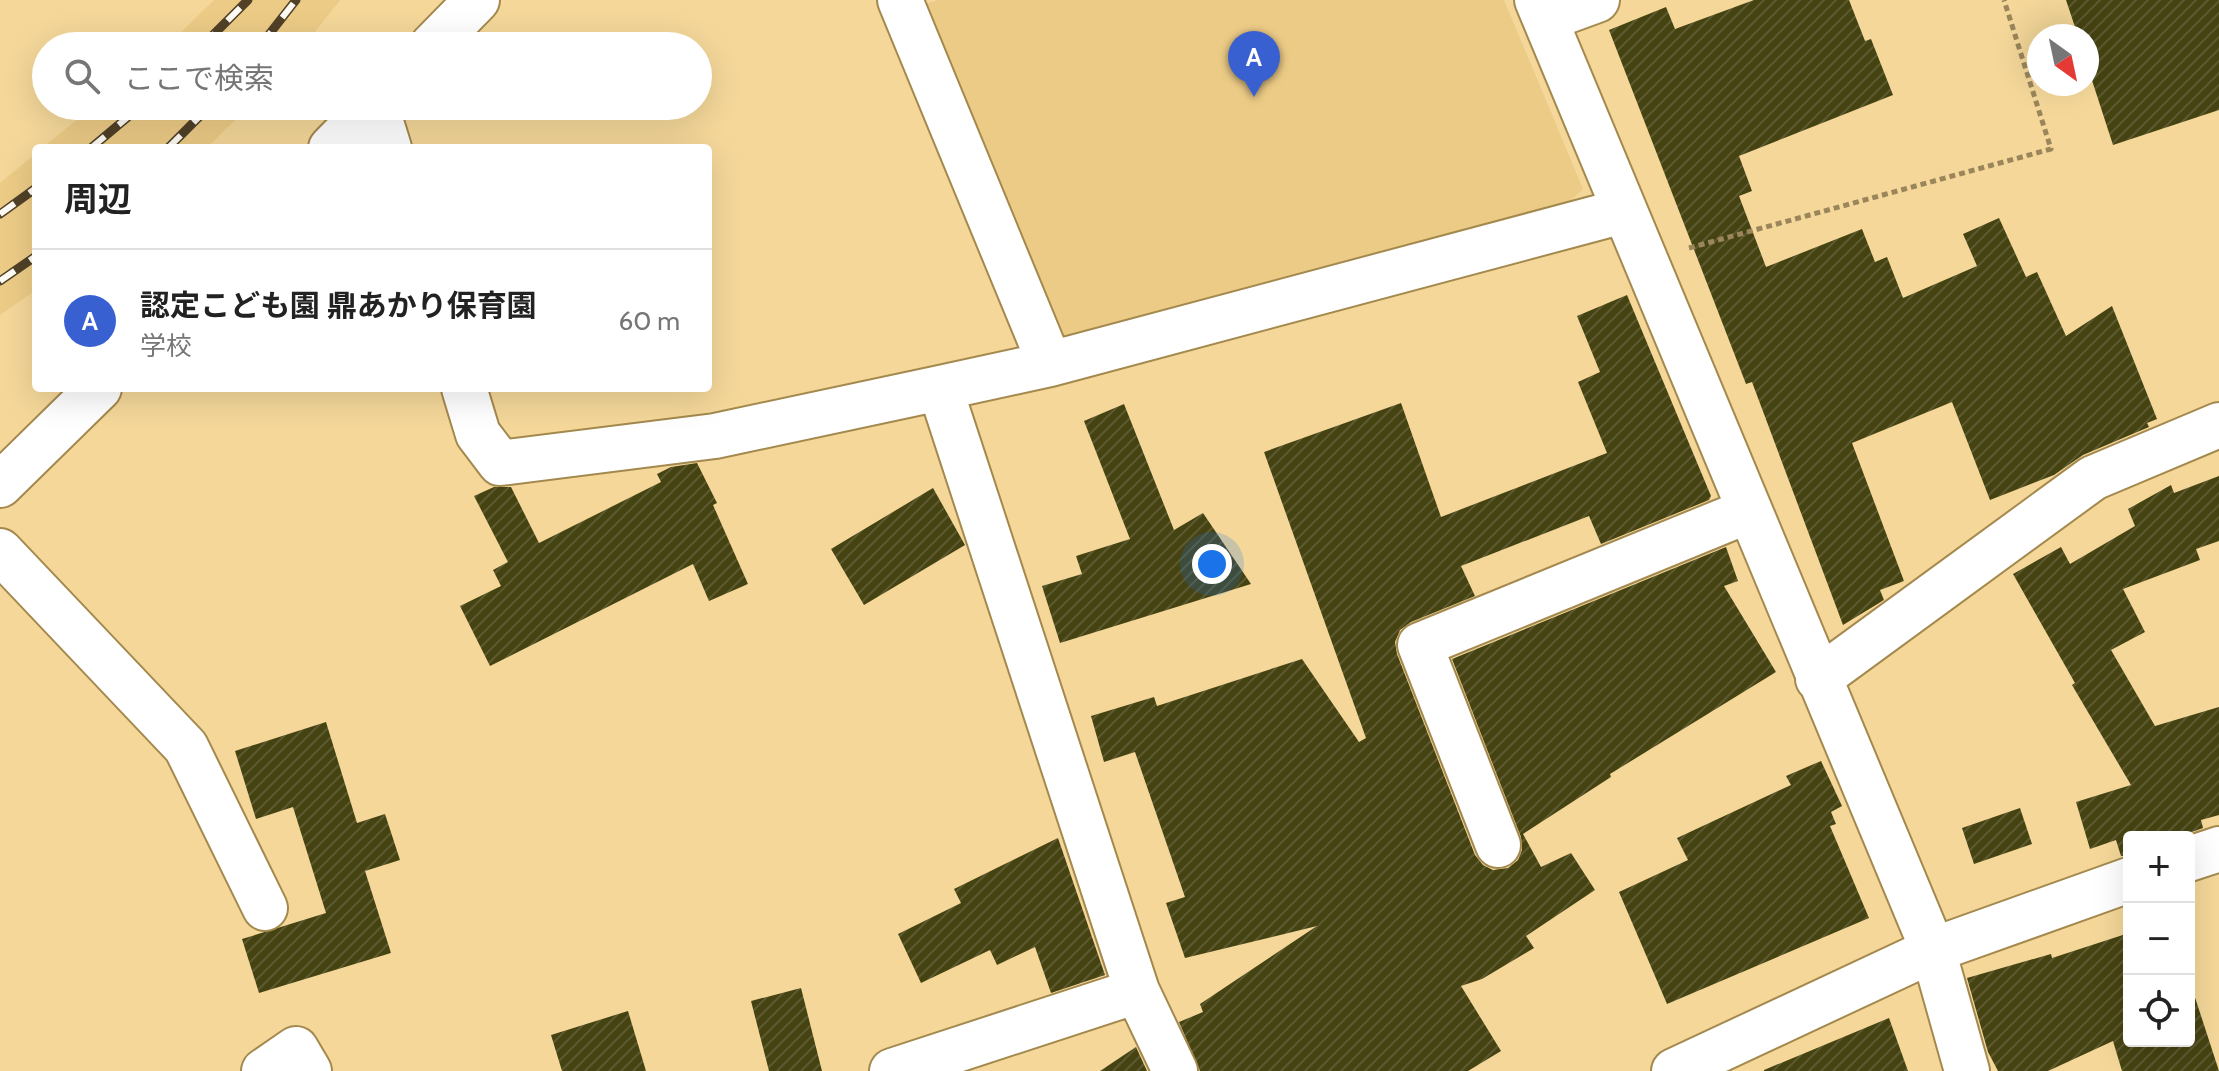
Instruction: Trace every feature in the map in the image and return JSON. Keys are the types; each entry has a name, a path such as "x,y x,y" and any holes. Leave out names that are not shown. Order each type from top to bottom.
{"street":[{"path":"446,32 477,0"},
{"path":"900,0 1050,364"},
{"path":"1597,0 1541,9 1933,950 1967,1071"},
{"path":"335,144 360,120"},
{"path":"379,120 388,144"},
{"path":"465,392 478,434 500,463 715,436 1050,364 1623,211"},
{"path":"940,388 1137,991 1175,1071"},
{"path":"0,485 95,392"},
{"path":"1818,679 2093,478 2219,425"},
{"path":"1498,845 1420,645 1748,511"},
{"path":"0,551 186,747 265,908"},
{"path":"2195,857 2219,849"},
{"path":"1674,1071 1933,950 2123,882"},
{"path":"892,1071 1137,991"},
{"path":"264,1071 296,1049 309,1071"}],"path":[{"path":"1644,260 2051,149 2004,0"}],"shaded area":[{"path":"214,0 340,0 315,32 181,32"},
{"path":"938,0 1504,0 1583,189 1567,204 1064,340 926,4"},
{"path":"77,120 235,120 211,144 47,144"},
{"path":"32,156 32,293 0,315 0,183"}],"building":[{"path":"1754,0 1849,0 1865,41 1871,39 1893,95 1739,156 1752,191 1739,196 1766,267 1862,229 1875,262 1887,257 1903,298 1977,266 1963,234 1999,218 2026,277 2037,272 2066,336 2112,306 2157,419 2147,423 2149,427 2083,455 2054,475 1990,500 1952,402 1852,443 1904,581 1880,590 1884,600 1843,625 1752,382 1746,384 1609,30 1666,7 1675,29"},
{"path":"2066,0 2219,0 2219,110 2113,145 2097,96 2099,24 2074,24"},
{"path":"1627,295 1711,496 1709,500 1601,544 1589,516 1461,566 1475,596 1411,622 1400,630 1395,642 1397,654 1475,855 1483,865 1493,870 1508,868 1518,860 1522,850 1521,837 1452,659 1726,547 1738,581 1724,586 1776,672 1610,774 1611,777 1523,834 1541,867 1571,853 1595,890 1526,936 1534,948 1482,979 1461,986 1501,1051 1468,1071 1200,1071 1179,1022 1203,1012 1200,1004 1317,926 1185,958 1166,903 1185,897 1135,752 1104,762 1091,716 1154,697 1157,706 1302,659 1359,742 1366,738 1264,452 1401,403 1441,517 1607,453 1578,382 1600,372 1577,316"},
{"path":"1124,404 1174,530 1203,513 1251,584 1060,643 1042,586 1082,574 1076,556 1130,539 1084,421"},
{"path":"697,463 717,503 713,505 748,584 709,601 693,564 490,666 460,606 501,586 493,570 508,562 474,496 494,487 511,487 539,543 661,482 657,474 671,467"},
{"path":"2219,476 2219,541 2196,549 2200,560 2123,589 2145,632 2111,650 2155,726 2219,707 2219,815 2201,820 2203,828 2195,831 2123,831 2121,856 2116,840 2090,849 2076,802 2131,785 2072,685 2075,683 2013,574 2061,547 2070,564 2135,526 2128,509 2171,485 2174,493"},
{"path":"933,488 965,545 864,605 831,549"},
{"path":"326,722 357,823 385,814 400,860 365,871 391,953 259,993 242,939 326,913 293,807 256,819 235,751"},
{"path":"1821,761 1842,806 1831,812 1836,824 1830,826 1869,918 1667,1004 1619,892 1688,860 1677,838 1791,785 1786,776"},
{"path":"2020,808 2032,844 1974,864 1962,828"},
{"path":"1058,838 1105,975 1051,993 1035,947 997,965 990,950 921,983 898,934 961,903 954,889"},
{"path":"2123,935 2123,1047 2195,1047 2195,997 2219,1071 2122,1071 2113,1041 2048,1071 1998,1071 1988,1052 1967,978 2051,954 2052,958"},
{"path":"801,988 822,1071 769,1071 751,1001"},
{"path":"628,1011 646,1071 562,1071 551,1035"},
{"path":"1889,1018 1908,1071 1764,1071 1764,1070"},
{"path":"1136,1047 1147,1071 1100,1071"}],"railway":[{"path":"216,32 248,0"},
{"path":"271,32 296,0"},
{"path":"96,144 124,120"},
{"path":"172,144 196,120"},
{"path":"0,214 32,191"},
{"path":"0,281 32,259"}],"place":[{"name":"認定こども園 鼎あかり保育園","path":"1254,97"}]}
